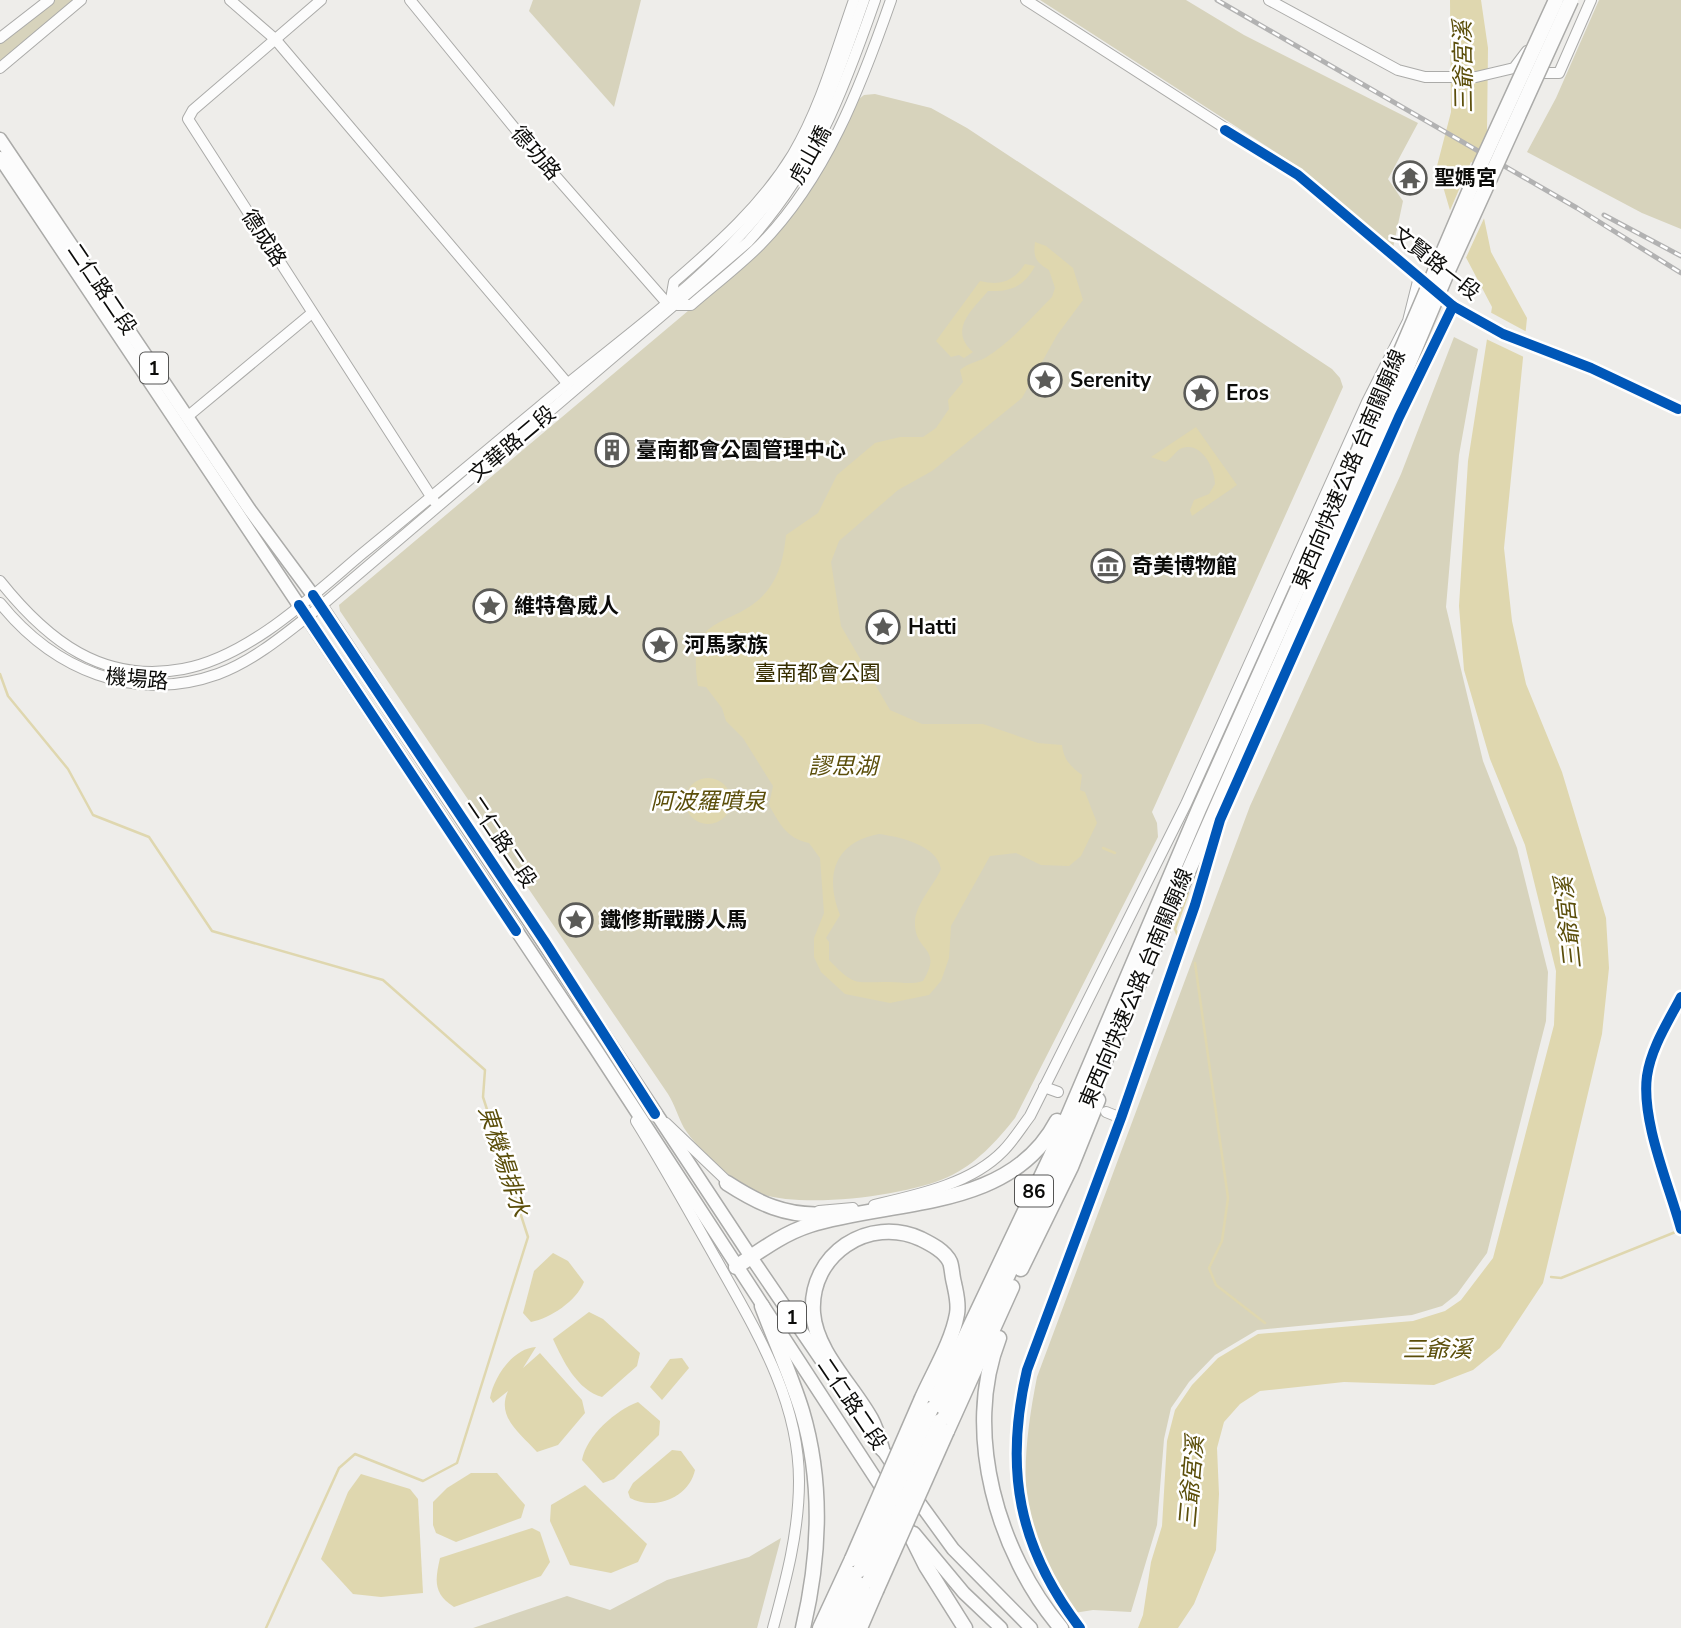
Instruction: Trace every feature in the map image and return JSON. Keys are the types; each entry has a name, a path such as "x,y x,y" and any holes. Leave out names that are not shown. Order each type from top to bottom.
{"highway":[{"name":"東西向快速公路 台南關廟線","path":"1338,513 1480,166 1556,0"},
{"name":"東西向快速公路 台南關廟線","path":"935,1415 1111,1049 1204,812 1571,0"},
{"name":"東西向快速公路 台南關廟線","path":"834,1628 864,1575 1051,1156 1130,968 1180,871"},
{"path":"736,1267 795,1231 857,1213 966,1192 990,1182 1028,1157 1047,1140 1130,968"},
{"path":"820,1628 864,1575 935,1415 1025,1263 1091,1117 1111,1067 1111,1049"},
{"path":"727,1183 760,1204 788,1213 857,1213"},
{"path":"882,1449 872,1421 820,1339 813,1312 816,1285 822,1270 841,1248 867,1233 897,1231 911,1234 940,1250 950,1262 957,1298 957,1315 935,1415"},
{"path":"1025,1263 988,1378 986,1439 990,1483 999,1519 1017,1563 1035,1595 1061,1628"},
{"path":"762,1306 802,1410 817,1479 817,1542 803,1628"},
{"path":"903,1520 926,1566 965,1628"},
{"name":"東西向快速公路 台南關廟線","path":"847,1628 864,1575"},
{"path":"860,1628 864,1575"}],"main road":[{"name":"二仁路二段","path":"0,139 187,417 317,600 545,942 655,1114 931,1520 981,1581 1031,1628"},
{"name":"二仁路二段","path":"0,158 595,1048 903,1520"},
{"name":"1","path":"903,1520 964,1593 1001,1628"}],"street":[{"path":"0,38 49,0"},
{"path":"0,68 81,0"},
{"path":"230,0 275,39 567,383"},
{"name":"德成路","path":"321,0 193,110 188,119 435,501"},
{"name":"德功路","path":"410,0 530,147 672,302"},
{"path":"853,0 818,100 795,152 740,222 674,282 672,302 691,305 760,245 805,189 862,83 891,0"},
{"name":"虎山橋","path":"700,280 754,221 796,164 830,94 864,0"},
{"name":"虎山橋","path":"700,280 768,220 804,169 840,98 874,0"},
{"name":"文賢路一段","path":"1026,0 1298,175 1453,306 1483,323 1681,410"},
{"path":"1269,0 1398,70 1425,77 1448,78 1559,73 1591,0"},
{"path":"1492,74 1514,68 1527,52 1550,0"},
{"path":"1338,513 1367,402 1408,321 1419,276"},
{"name":"文華路二段","path":"435,501 567,383 700,280"},
{"name":"文華路二段","path":"317,600 672,302"},
{"path":"655,1114 727,1183 769,1201 812,1211 843,1210 916,1194 964,1177 985,1166 1003,1151 1030,1116 1156,859 1204,812 1338,513 1399,417 1453,306"},
{"path":"187,417 312,313"},
{"name":"機場路","path":"0,581 27,615 66,647 108,665 159,672 211,662 237,649 299,605 317,600"},
{"name":"機場路","path":"0,603 38,644 78,668 113,680 154,685 186,682 218,674 247,660 306,617 317,600"},
{"path":"1080,1628 1055,1595 1028,1537 1019,1494 1020,1402 1040,1334 1121,1118 1203,880 1204,812"},
{"path":"1680,1224 1650,1117 1647,1084 1654,1049 1681,997"},
{"path":"595,1048 596,1059 670,1178 725,1275 777,1374 788,1405 797,1454 797,1514 792,1560 773,1628"},
{"path":"1045,1087 1058,1092"},
{"path":"1106,1112 1121,1118"}],"green space":[{"path":"52,0 75,0 0,61 0,42"},
{"path":"533,0 641,0 614,107 529,11"},
{"path":"1040,0 1186,0 1244,35 1418,123 1388,179 1403,201 1393,248 1294,164"},
{"path":"1599,0 1681,0 1681,229 1642,213 1527,152 1556,98"},
{"name":"臺南都會公園","path":"875,94 931,108 967,128 1332,369 1340,378 1343,387 1152,812 1157,823 1158,837 1015,1118 976,1159 958,1172 930,1184 849,1199 792,1200 768,1196 750,1189 714,1162 690,1137 668,1094 340,611 339,605 758,252 802,202 836,145 854,103 864,95"},
{"path":"1454,337 1478,349 1459,455 1446,607 1483,761 1517,848 1548,972 1546,1021 1487,1253 1457,1294 1442,1306 1412,1315 1257,1330 1215,1355 1189,1382 1171,1408 1164,1439 1157,1525 1131,1612 1093,1610 1074,1613 1041,1558 1027,1500 1027,1440 1037,1377 1250,806 1401,474"},
{"path":"781,1538 757,1628 473,1628 567,1596 610,1610 667,1580 749,1557"}],"water":[{"name":"三爺溪","path":"1450,0 1481,0 1488,48 1487,131 1475,175 1491,252 1527,318 1504,548 1512,621 1526,684 1562,772 1606,918 1609,968 1602,1034 1543,1283 1500,1348 1473,1370 1434,1385 1344,1382 1260,1391 1240,1404 1224,1422 1217,1448 1219,1494 1216,1550 1194,1604 1178,1628 1138,1628 1143,1615 1151,1562 1162,1526 1167,1441 1175,1410 1192,1385 1218,1358 1258,1334 1413,1321 1445,1311 1461,1300 1493,1258 1554,1025 1556,971 1525,845 1490,759 1464,670 1459,606 1468,461 1492,307 1461,248 1437,166 1451,112"},
{"name":"謬思湖","path":"1035,242 1046,246 1073,268 1083,300 1057,335 1022,398 932,471 898,490 839,541 831,562 841,626 890,710 922,724 983,724 1038,743 1062,745 1068,762 1082,775 1080,790 1085,792 1097,823 1081,856 1069,866 1041,865 1016,853 990,856 951,926 949,958 941,981 929,995 890,1003 845,994 821,972 814,957 814,938 824,913 820,858 809,843 795,838 780,824 769,805 773,786 743,738 726,721 722,708 706,687 698,686 696,661 699,644 705,633 715,625 754,603 767,591 781,565 786,535 818,513 837,475 875,443 900,437 923,437 936,428 949,409 948,400 963,382 960,370 985,358 1003,345 1052,297 1055,288 1049,270 1036,259","holes":["879,834 907,840 925,848 933,854 941,869 916,915 916,932 930,961 923,981 856,981 850,979 829,960 829,942 826,938 840,915 833,887 837,862 852,844"]},
{"path":"1025,264 1035,266 1026,279 1010,289 988,291 965,320 963,336 973,352 964,358 959,355 951,357 936,341 980,281 1006,281 1016,275"},
{"path":"1196,427 1237,485 1192,516 1190,510 1194,500 1209,494 1215,484 1213,471 1206,458 1201,452 1189,447 1180,449 1165,462 1151,457"},
{"name":"阿波羅噴泉","path":"708,778 725,784 731,801 725,818 708,824 691,818 685,801 691,784"},
{"path":"553,1253 568,1261 584,1282 575,1296 562,1308 531,1322 523,1313 534,1271"},
{"path":"589,1312 603,1319 640,1353 637,1366 602,1397 578,1381 566,1365 553,1339"},
{"path":"536,1347 523,1368 540,1353 582,1400 585,1413 558,1445 537,1452 507,1417 505,1400 508,1391 493,1403 490,1398 500,1373 512,1358 520,1352"},
{"path":"682,1358 689,1368 662,1400 650,1387 670,1359"},
{"path":"638,1402 660,1421 659,1435 614,1479 603,1483 582,1460 585,1451 603,1425"},
{"path":"672,1450 681,1451 695,1470 686,1488 678,1495 660,1502 639,1502 630,1498 628,1492 633,1483"},
{"path":"471,1473 497,1473 525,1505 521,1518 456,1542 436,1533 433,1525 433,1502 447,1488"},
{"path":"361,1474 410,1489 418,1499 423,1593 381,1597 353,1594 321,1559 348,1492"},
{"path":"585,1485 647,1544 638,1562 611,1573 570,1565 550,1521 551,1505"},
{"path":"532,1528 540,1532 550,1562 541,1576 454,1607 442,1597 437,1586 440,1558"}],"pier":[{"path":"1471,162 1481,167 1478,175 1486,214 1464,262 1448,215"},
{"path":"1488,311 1529,333 1526,358 1484,338"},
{"path":"718,638 736,641 734,653 698,647 699,642 717,644"}],"waterway":[{"name":"東機場排水","path":"0,674 8,696 68,769 93,815 149,837 212,931 383,980 485,1070 483,1097 528,1237 457,1463 423,1481 355,1454 339,1468 266,1628"},
{"path":"1103,848 1115,853"},
{"path":"1178,936 1175,929 1188,893"},
{"path":"1195,963 1228,1198 1222,1241 1209,1268 1216,1285 1265,1323"},
{"path":"1551,1277 1561,1278 1678,1231"}],"railway":[{"path":"1217,0 1577,208 1681,273"},
{"path":"1604,215 1681,256"}],"cycle path":[{"path":"1225,130 1298,175 1453,306 1503,334 1591,368 1678,409"},
{"path":"1080,1628 1042,1567 1022,1506 1017,1474 1017,1441 1027,1370 1121,1118 1195,905 1220,820 1399,417 1453,306"},
{"path":"313,595 545,942 655,1114"},
{"path":"299,605 516,931"},
{"path":"1681,997 1652,1055 1646,1094 1657,1153 1681,1229"}],"place":[{"name":"聖媽宮","path":"1410,178"},
{"name":"Serenity","path":"1045,380"},
{"name":"Eros","path":"1201,393"},
{"name":"臺南都會公園管理中心","path":"612,450"},
{"name":"奇美博物館","path":"1108,566"},
{"name":"維特魯威人","path":"490,606"},
{"name":"Hatti","path":"883,627"},
{"name":"河馬家族","path":"660,645"},
{"name":"鐵修斯戰勝人馬","path":"576,920"}],"water label":[{"name":"三爺宮溪","path":"1463,67"},
{"name":"三爺宮溪","path":"1568,923"},
{"name":"三爺宮溪","path":"1191,1482"}]}
